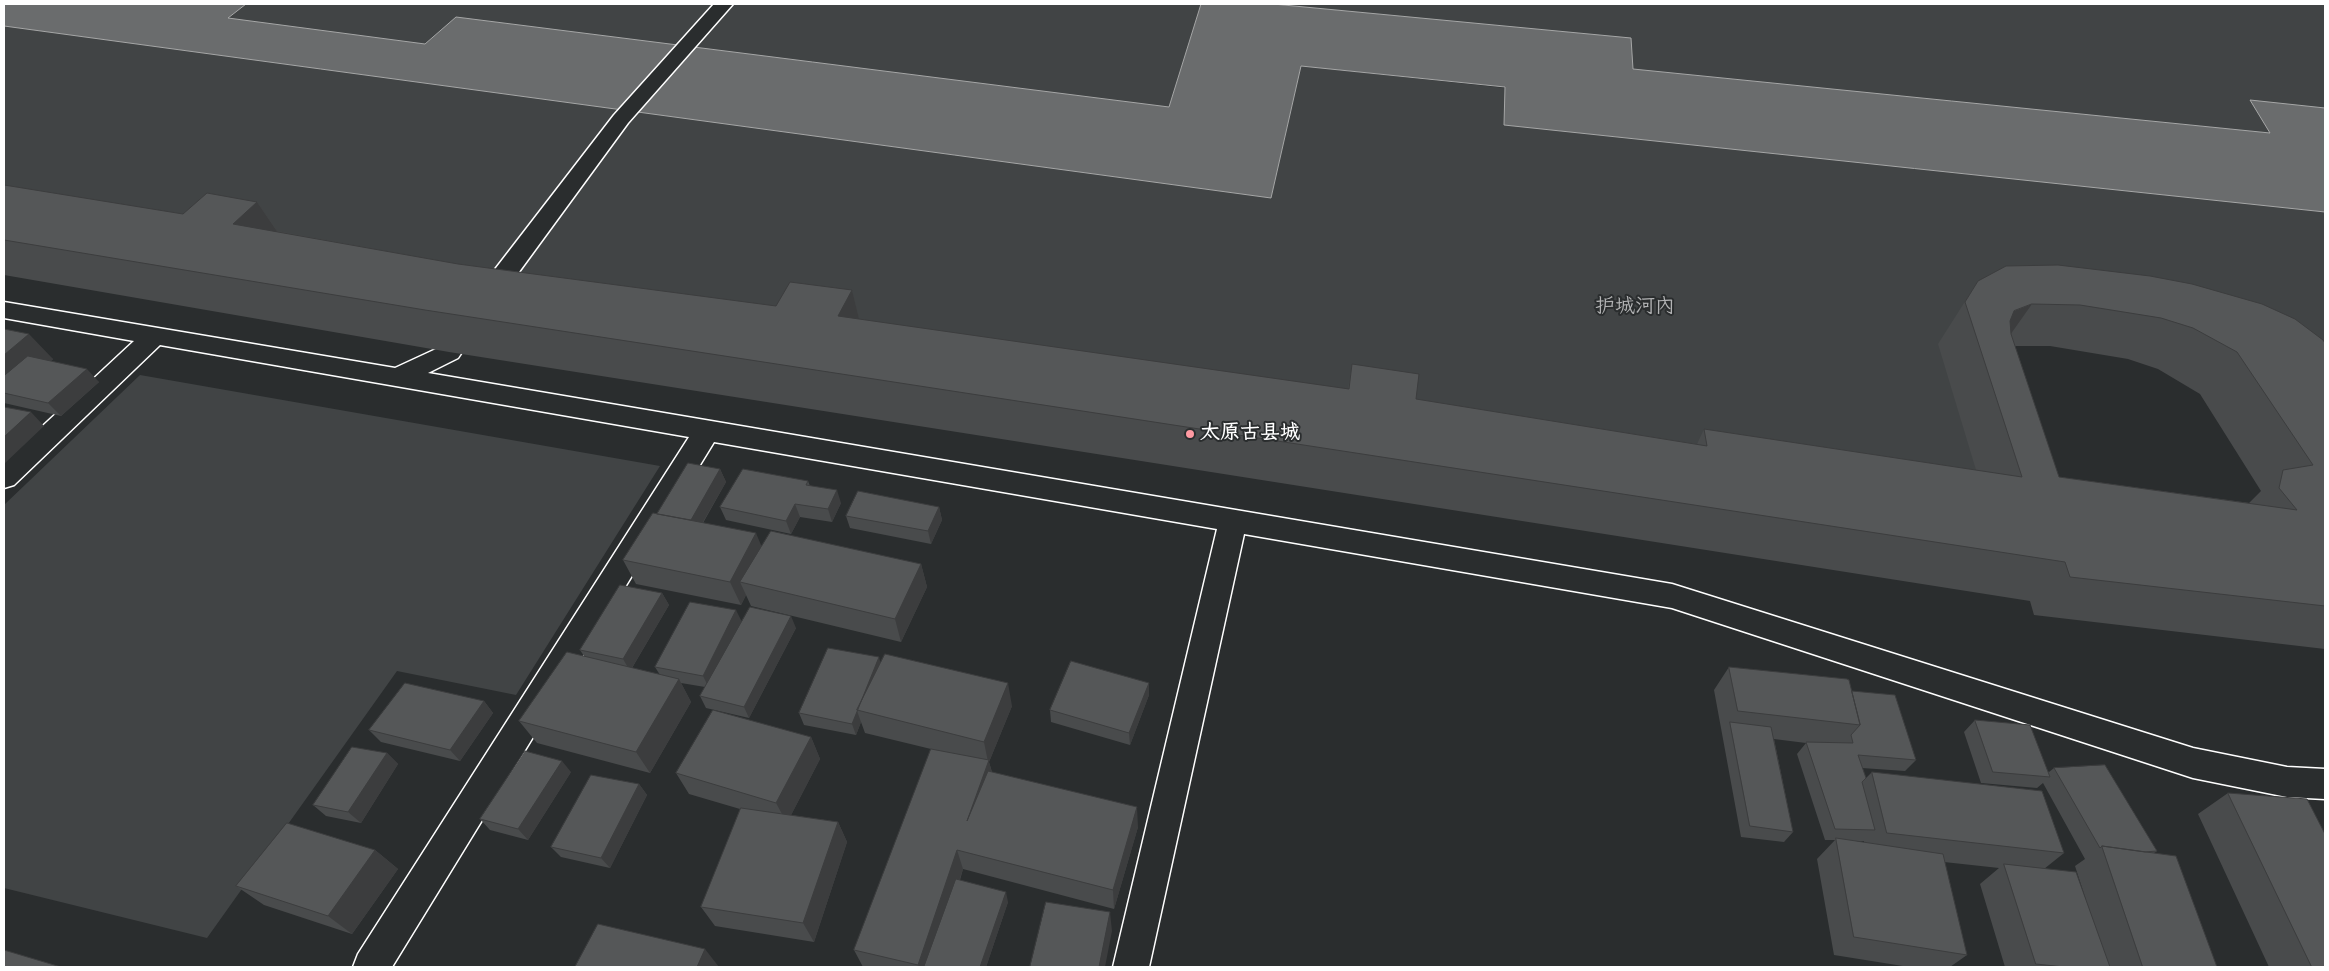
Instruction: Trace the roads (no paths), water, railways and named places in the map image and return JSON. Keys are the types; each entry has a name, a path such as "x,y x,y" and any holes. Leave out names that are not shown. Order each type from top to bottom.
{"street":[{"path":"481,305 621,119 724,4"},
{"path":"4,310 1672,596 2293,796 2325,784"},
{"path":"4,478 154,336"},
{"path":"397,378 449,352"},
{"path":"370,967 707,431"},
{"path":"1131,967 1233,520"}],"place":[{"name":"太原古县城","path":"1190,434"}],"park label":[{"name":"护城河内","path":"1635,308"}]}
